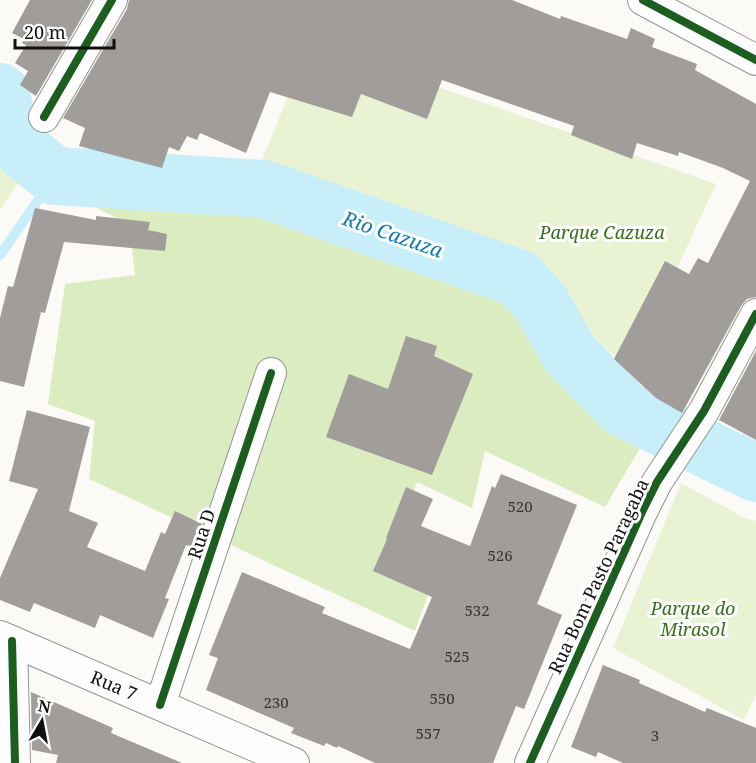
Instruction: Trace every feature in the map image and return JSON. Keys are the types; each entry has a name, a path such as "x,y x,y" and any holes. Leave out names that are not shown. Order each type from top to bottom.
{"street":[{"path":"44,117 112,0"},
{"path":"643,0 756,60"},
{"name":"Rua Bom Pasto Paragaba","path":"530,763 657,482 704,411 756,314"},
{"name":"Rua D","path":"160,705 271,373"},
{"path":"6,638 15,763"},
{"name":"Rua 7","path":"6,638 294,763"}],"green space":[{"name":"Parque Cazuza","path":"310,42 716,184 630,370 522,271 255,177"},
{"path":"0,132 25,173 0,210"},
{"path":"74,197 292,216 482,279 598,364 649,433 605,507 485,451 472,508 417,482 385,570 430,589 415,631 89,479 95,421 48,404 65,284 135,275 129,224"},
{"name":"Parque do Mirasol","path":"681,483 745,518 756,521 756,694 744,720 613,648"}],"building":[{"path":"30,0 92,0 36,96 20,85 28,71 15,63 26,45 22,43 24,39 12,33"},
{"path":"129,0 512,0 560,19 561,16 627,39 631,28 655,39 652,47 697,64 695,70 756,104 756,297 747,299 741,306 682,413 656,398 614,359 665,261 689,274 698,258 708,263 750,181 723,168 679,152 678,156 637,143 632,159 571,135 574,126 442,80 427,119 361,94 352,117 270,92 246,153 200,133 197,140 187,136 179,151 169,147 162,168 79,146 85,128 63,118 127,9"},
{"path":"35,208 96,220 96,216 150,222 148,230 167,234 165,251 64,242 45,313 41,312 24,387 0,381 0,318 8,286 13,287"},
{"path":"406,336 437,346 434,356 473,374 432,475 326,437 349,374 388,389"},
{"path":"756,351 756,440 719,420"},
{"path":"27,410 90,427 69,511 98,523 87,547 145,571 161,532 165,534 175,511 202,524 193,547 186,545 165,598 169,599 153,638 100,615 95,628 34,603 30,612 0,600 0,578 38,489 9,481"},
{"path":"501,474 577,505 537,604 562,615 524,709 516,706 493,763 375,763 338,746 337,748 326,743 324,746 291,733 294,728 206,690 218,658 209,655 242,572 325,607 322,613 410,649 432,597 373,571 406,487 433,499 421,526 470,546 492,486 495,488"},
{"path":"603,665 640,680 639,683 705,712 707,708 756,728 756,763 623,763 598,752 596,757 571,747"},
{"path":"31,692 113,728 111,733 182,763 56,763 58,755 32,750"}],"waterway":[{"name":"Rio Cazuza","path":"0,92 6,115 25,152 55,176 264,189 518,278 541,303 570,354 624,409 756,473"},
{"path":"0,255 55,176"}],"cycle path":[{"path":"44,117 112,0"},
{"path":"643,0 756,60"},
{"path":"530,763 657,482 704,411 756,314"},
{"path":"160,705 271,373"},
{"path":"12,641 15,763"}]}
